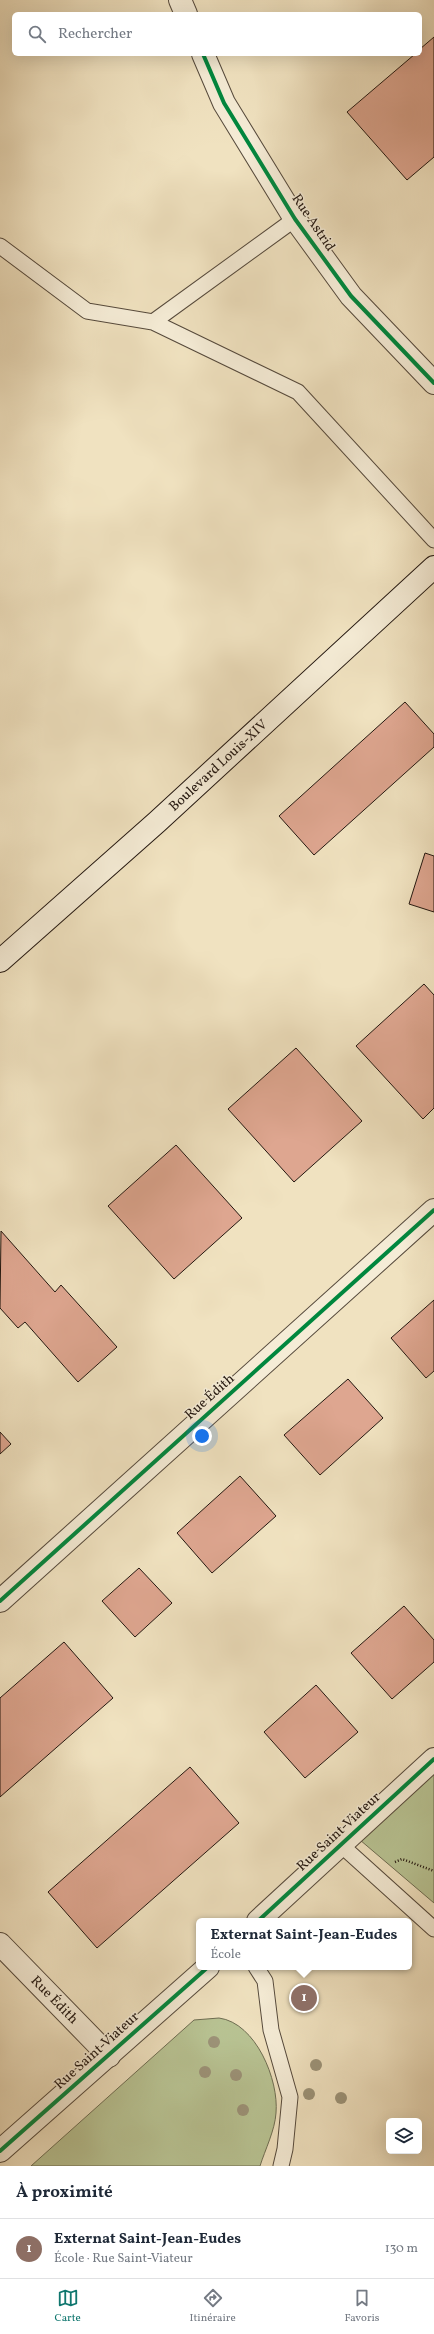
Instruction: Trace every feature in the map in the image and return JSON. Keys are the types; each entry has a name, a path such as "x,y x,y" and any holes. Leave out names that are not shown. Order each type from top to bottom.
{"street":[{"path":"180,0 185,12"},
{"name":"Rue Astrid","path":"204,56 224,103 295,219 351,296 434,383"},
{"name":"Boulevard Louis-XIV","path":"0,961 157,822 434,567"},
{"name":"Rue Édith","path":"0,1601 434,1210"},
{"name":"Rue Saint-Viateur","path":"261,1918 434,1759"},
{"name":"Rue Édith","path":"0,1944 109,2056"},
{"name":"Rue Saint-Viateur","path":"0,2151 205,1970"}],"lane":[{"path":"153,322 295,219"},
{"path":"0,246 87,311 153,322 298,392 434,540"},
{"path":"341,1844 434,1929"},
{"path":"258,1970 265,1981 271,2030 290,2097 286,2149 281,2166"}],"path":[{"path":"371,1871 402,1859 434,1871"}],"green space":[{"path":"434,1759 434,1903 353,1834"},
{"path":"219,2018 232,2022 244,2030 254,2042 269,2070 274,2085 276,2100 275,2120 260,2166 31,2166 194,2020"}],"building":[{"path":"434,37 434,157 407,180 347,112 413,56 422,56 422,47"},
{"path":"405,702 434,734 434,747 314,855 279,816"},
{"path":"425,853 434,856 434,912 409,904"},
{"path":"424,984 434,995 434,1108 423,1119 356,1046"},
{"path":"296,1048 362,1121 294,1182 228,1109"},
{"path":"176,1145 242,1218 174,1279 108,1206"},
{"path":"1,1231 55,1292 61,1285 117,1347 78,1382 25,1322 18,1328 0,1308"},
{"path":"434,1300 434,1371 426,1378 391,1338"},
{"path":"348,1379 383,1418 320,1475 284,1435"},
{"path":"0,1432 11,1444 0,1454"},
{"path":"240,1476 276,1516 212,1573 177,1533"},
{"path":"139,1568 172,1603 135,1637 102,1601"},
{"path":"404,1606 434,1640 434,1662 392,1699 351,1653"},
{"path":"64,1642 113,1698 0,1797 0,1698"},
{"path":"316,1685 358,1732 305,1778 264,1732"},
{"path":"190,1767 239,1823 97,1948 48,1892"}],"cycle path":[{"path":"204,56 224,103 295,219 351,296 434,383"},
{"path":"0,1601 434,1210"},
{"path":"261,1918 434,1759"},
{"path":"0,2151 205,1970"}],"place":[{"name":"Externat Saint-Jean-Eudes","path":"304,1998"}]}
